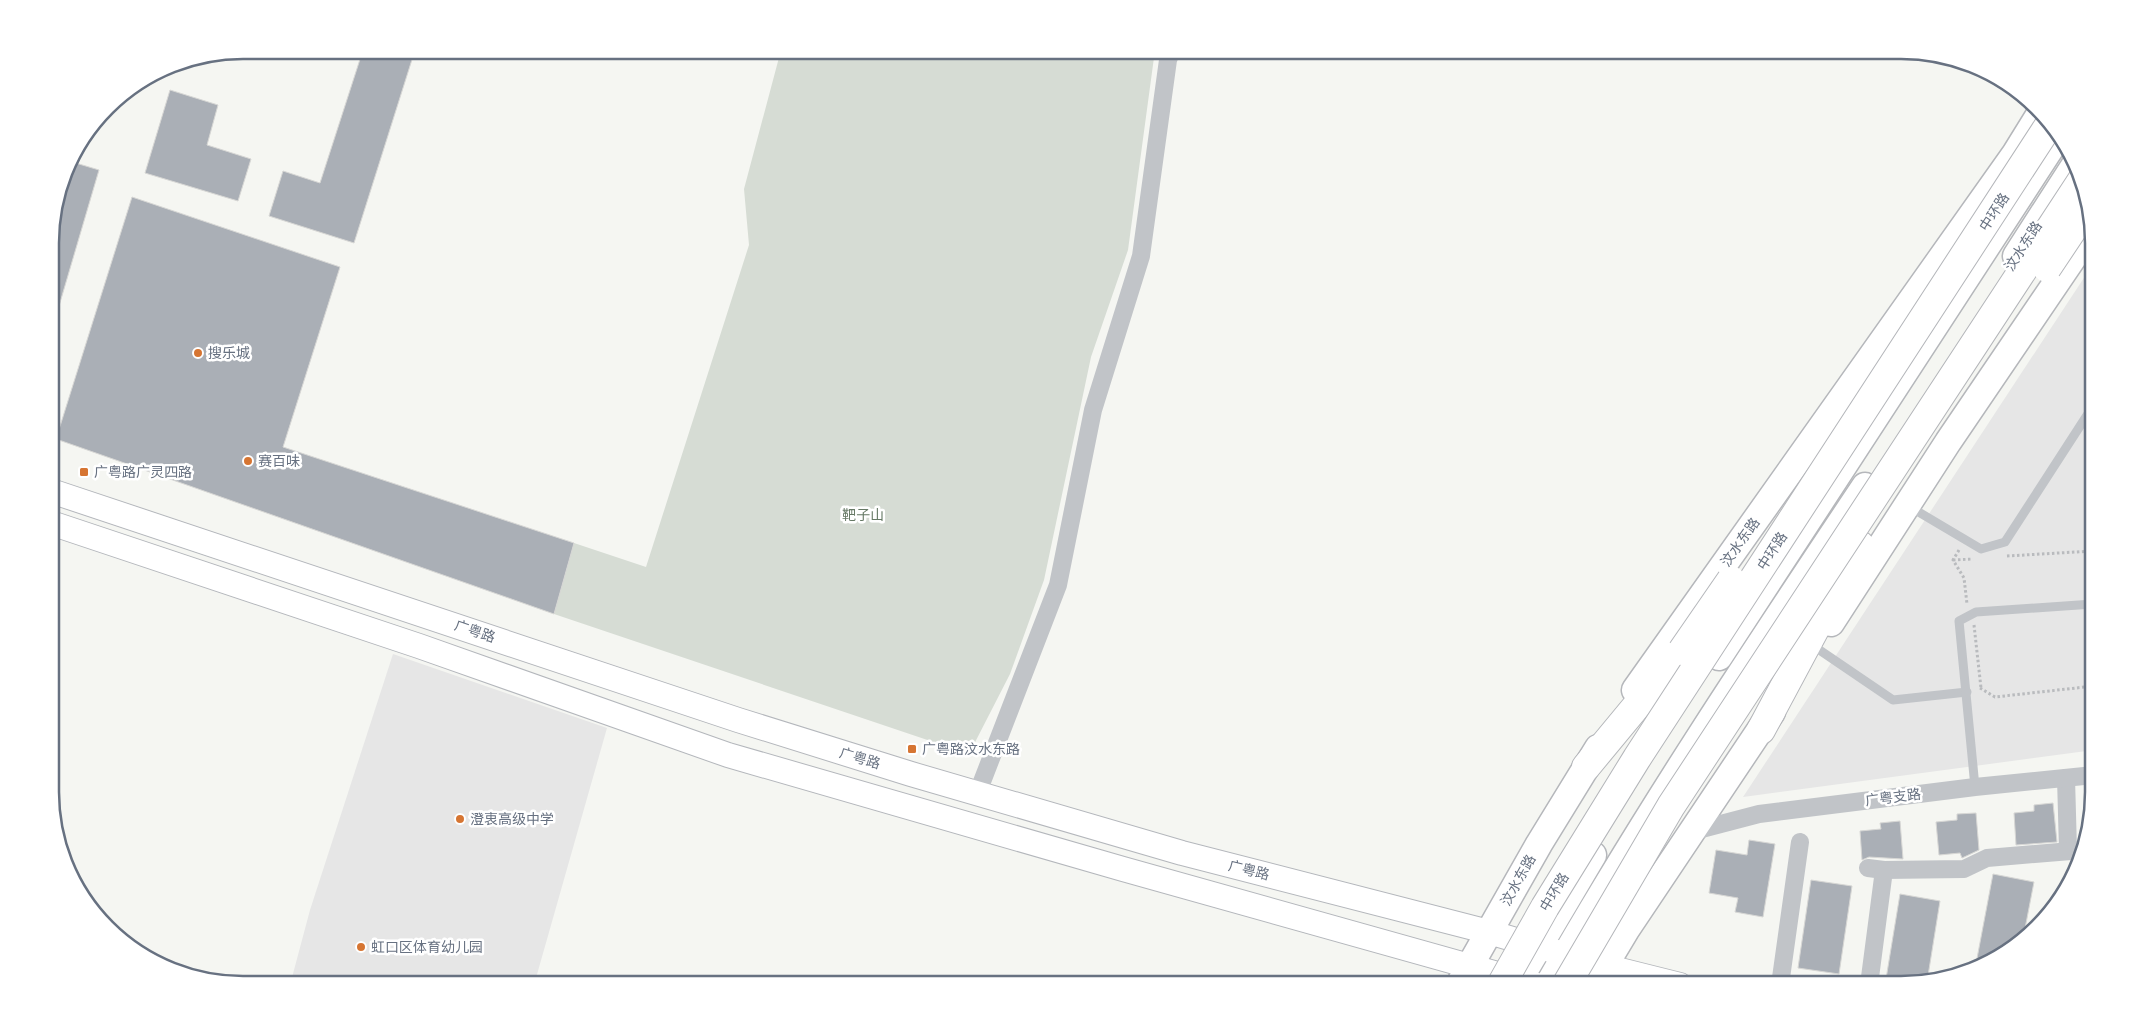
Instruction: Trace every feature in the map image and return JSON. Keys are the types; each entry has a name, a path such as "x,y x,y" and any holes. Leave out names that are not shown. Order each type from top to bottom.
{"highway":[{"path":"1586,767 1682,651 2046,129"},
{"name":"中环路","path":"1521,976 1545,907 1642,750 2046,130"},
{"path":"1571,976 1671,806 2077,187"},
{"path":"1761,730 1871,544 2079,220 2082,208"}],"main road":[{"name":"汶水东路","path":"1465,975 1539,844 1625,704 2015,154 2037,118"},
{"path":"1523,976 1602,840 1715,663 2055,142"},
{"name":"汶水东路","path":"1553,976 1586,916 1693,747 1890,450 2071,171"},
{"path":"1598,975 1815,647 1871,544 1907,505 2085,240"},
{"path":"1872,356 1939,320"},
{"path":"1919,405 1994,375"},
{"path":"1871,544 1890,450"},
{"name":"广粤路","path":"59,494 738,720 911,774 1182,853 1566,953 1598,975"},
{"path":"59,526 419,646 728,755 1114,866 1465,975"},
{"path":"1706,589 1715,663"}],"street":[{"path":"978,792 1058,585 1093,410 1141,256 1168,59"},
{"name":"广粤支路","path":"1694,831 1759,814 1975,787 2085,776"},
{"path":"1870,976 1876,869 1964,869 1987,858 2076,850 2066,778"},
{"path":"1781,976 1800,842"}],"lane":[{"path":"1907,505 1981,549 2005,542 2085,418"},
{"path":"1975,787 1959,621 1976,612 2085,605"},
{"path":"1815,647 1893,700 1967,696"}],"path":[{"path":"2001,556 2085,551"},
{"path":"1953,560 1982,558"},
{"path":"1967,696 1981,688 1995,697 2085,687"}],"shaded area":[{"path":"2085,276 2085,751 1743,797"},
{"name":"澄衷高级中学","path":"393,654 607,728 537,976 292,976 310,910"}],"green space":[{"name":"靶子山","path":"779,59 1154,59 1128,250 1091,357 1044,580 1010,674 969,754 554,614 574,543 646,567 749,245 744,189"}],"building":[{"path":"360,59 412,59 354,243 269,216 283,171 320,183"},
{"path":"170,90 218,105 207,145 251,159 238,201 145,173"},
{"path":"77,163 99,170 59,306 59,230 62,206 68,183"},
{"name":"搜乐城","path":"132,197 340,267 283,447 574,543 554,614 59,440 59,429"},
{"path":"2053,803 2057,842 2016,845 2014,813 2034,811 2034,805"},
{"path":"1976,813 1979,850 1962,858 1960,853 1939,855 1936,822 1957,820 1957,814"},
{"path":"1900,821 1903,859 1869,857 1862,860 1860,831 1881,829 1880,823"},
{"path":"1749,840 1775,844 1763,917 1735,912 1738,898 1709,893 1716,850 1747,855"},
{"path":"1993,874 2034,882 2025,929 1994,952 1977,960"},
{"path":"1811,880 1852,886 1839,974 1798,968"},
{"path":"1900,894 1940,901 1928,975 1886,976"}],"place":[{"name":"搜乐城","path":"198,353"},
{"name":"赛百味","path":"248,461"},
{"name":"广粤路广灵四路","path":"84,472"},
{"name":"广粤路汶水东路","path":"912,749"},
{"name":"澄衷高级中学","path":"460,819"},
{"name":"虹口区体育幼儿园","path":"361,947"}]}
